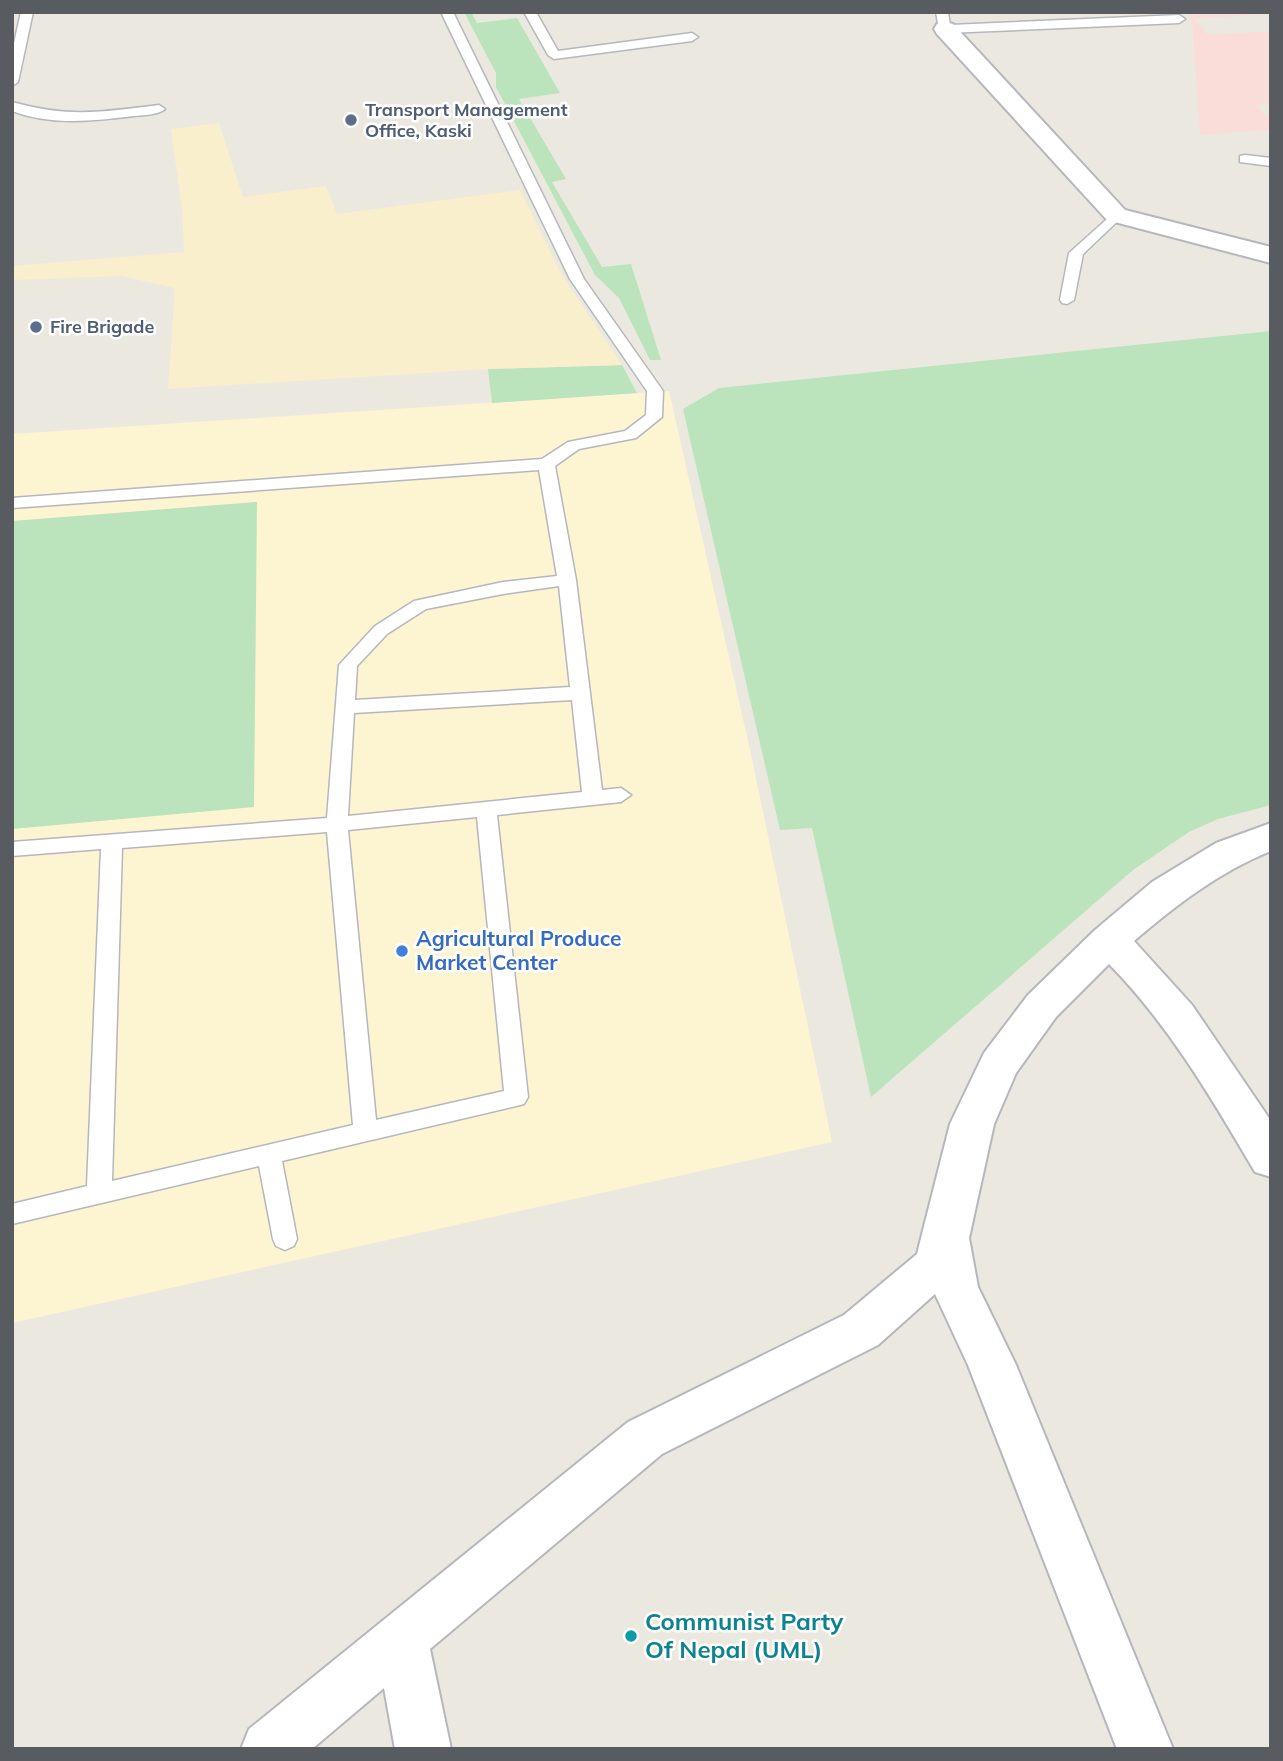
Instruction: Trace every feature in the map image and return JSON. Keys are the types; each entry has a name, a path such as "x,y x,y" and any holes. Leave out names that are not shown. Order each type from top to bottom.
{"street":[{"path":"943,21 1116,215 1271,255"},
{"path":"269,1749 401,1637 645,1438 861,1330 935,1266 946,1238 972,1124 999,1065 1042,1006 1109,940 1166,892 1229,853 1271,836"},
{"path":"1109,940 1143,971 1203,1048 1271,1159"},
{"path":"946,1238 955,1287 992,1365 1144,1749"},
{"path":"401,1637 423,1749"}],"lane":[{"path":"12,82 27,12"},
{"path":"12,503 546,464 574,445 630,435 654,417 655,391 577,279 447,12"},
{"path":"530,12 554,55 692,37"},
{"path":"943,21 1179,19"},
{"path":"12,106 28,113 54,116 105,116 159,109"},
{"path":"1245,159 1271,162"},
{"path":"1067,300 1076,253 1116,215"},
{"path":"546,464 567,580 593,798"},
{"path":"365,1132 337,824 348,665 381,629 420,605 503,588 567,580"},
{"path":"345,707 580,693"},
{"path":"12,849 337,824 621,795"},
{"path":"12,1214 516,1097 486,807"},
{"path":"99,1194 113,841"},
{"path":"269,1154 285,1239"}],"shaded area":[{"path":"1189,12 1271,12 1271,17 1267,14 1195,19 1208,35 1271,31 1271,104 1256,105 1265,116 1271,116 1271,130 1200,135 1192,21"},
{"name":"Agricultural Produce Market Center","path":"669,391 752,759 832,1142 12,1323 12,434"}],"green space":[{"path":"464,12 471,12 477,23 517,18 560,93 519,99 566,179 552,182 602,267 631,264 661,360 650,360 619,298 595,275 496,87 496,73"},
{"path":"1271,331 1271,805 1218,819 1189,832 1133,870 871,1097 812,828 780,830 683,409 719,388"},
{"path":"622,365 637,393 492,403 488,369"},
{"path":"257,502 254,807 12,829 12,521"}],"sand":[{"path":"219,123 243,197 326,186 337,214 520,190 560,272 622,365 488,369 168,389 175,288 121,276 12,280 12,266 184,252 182,209 171,129"}],"place":[{"name":"Transport Management Office, Kaski","path":"351,120"},
{"name":"Fire Brigade","path":"36,327"},
{"name":"Agricultural Produce Market Center","path":"402,951"},
{"name":"Communist Party Of Nepal (UML)","path":"631,1636"}]}
